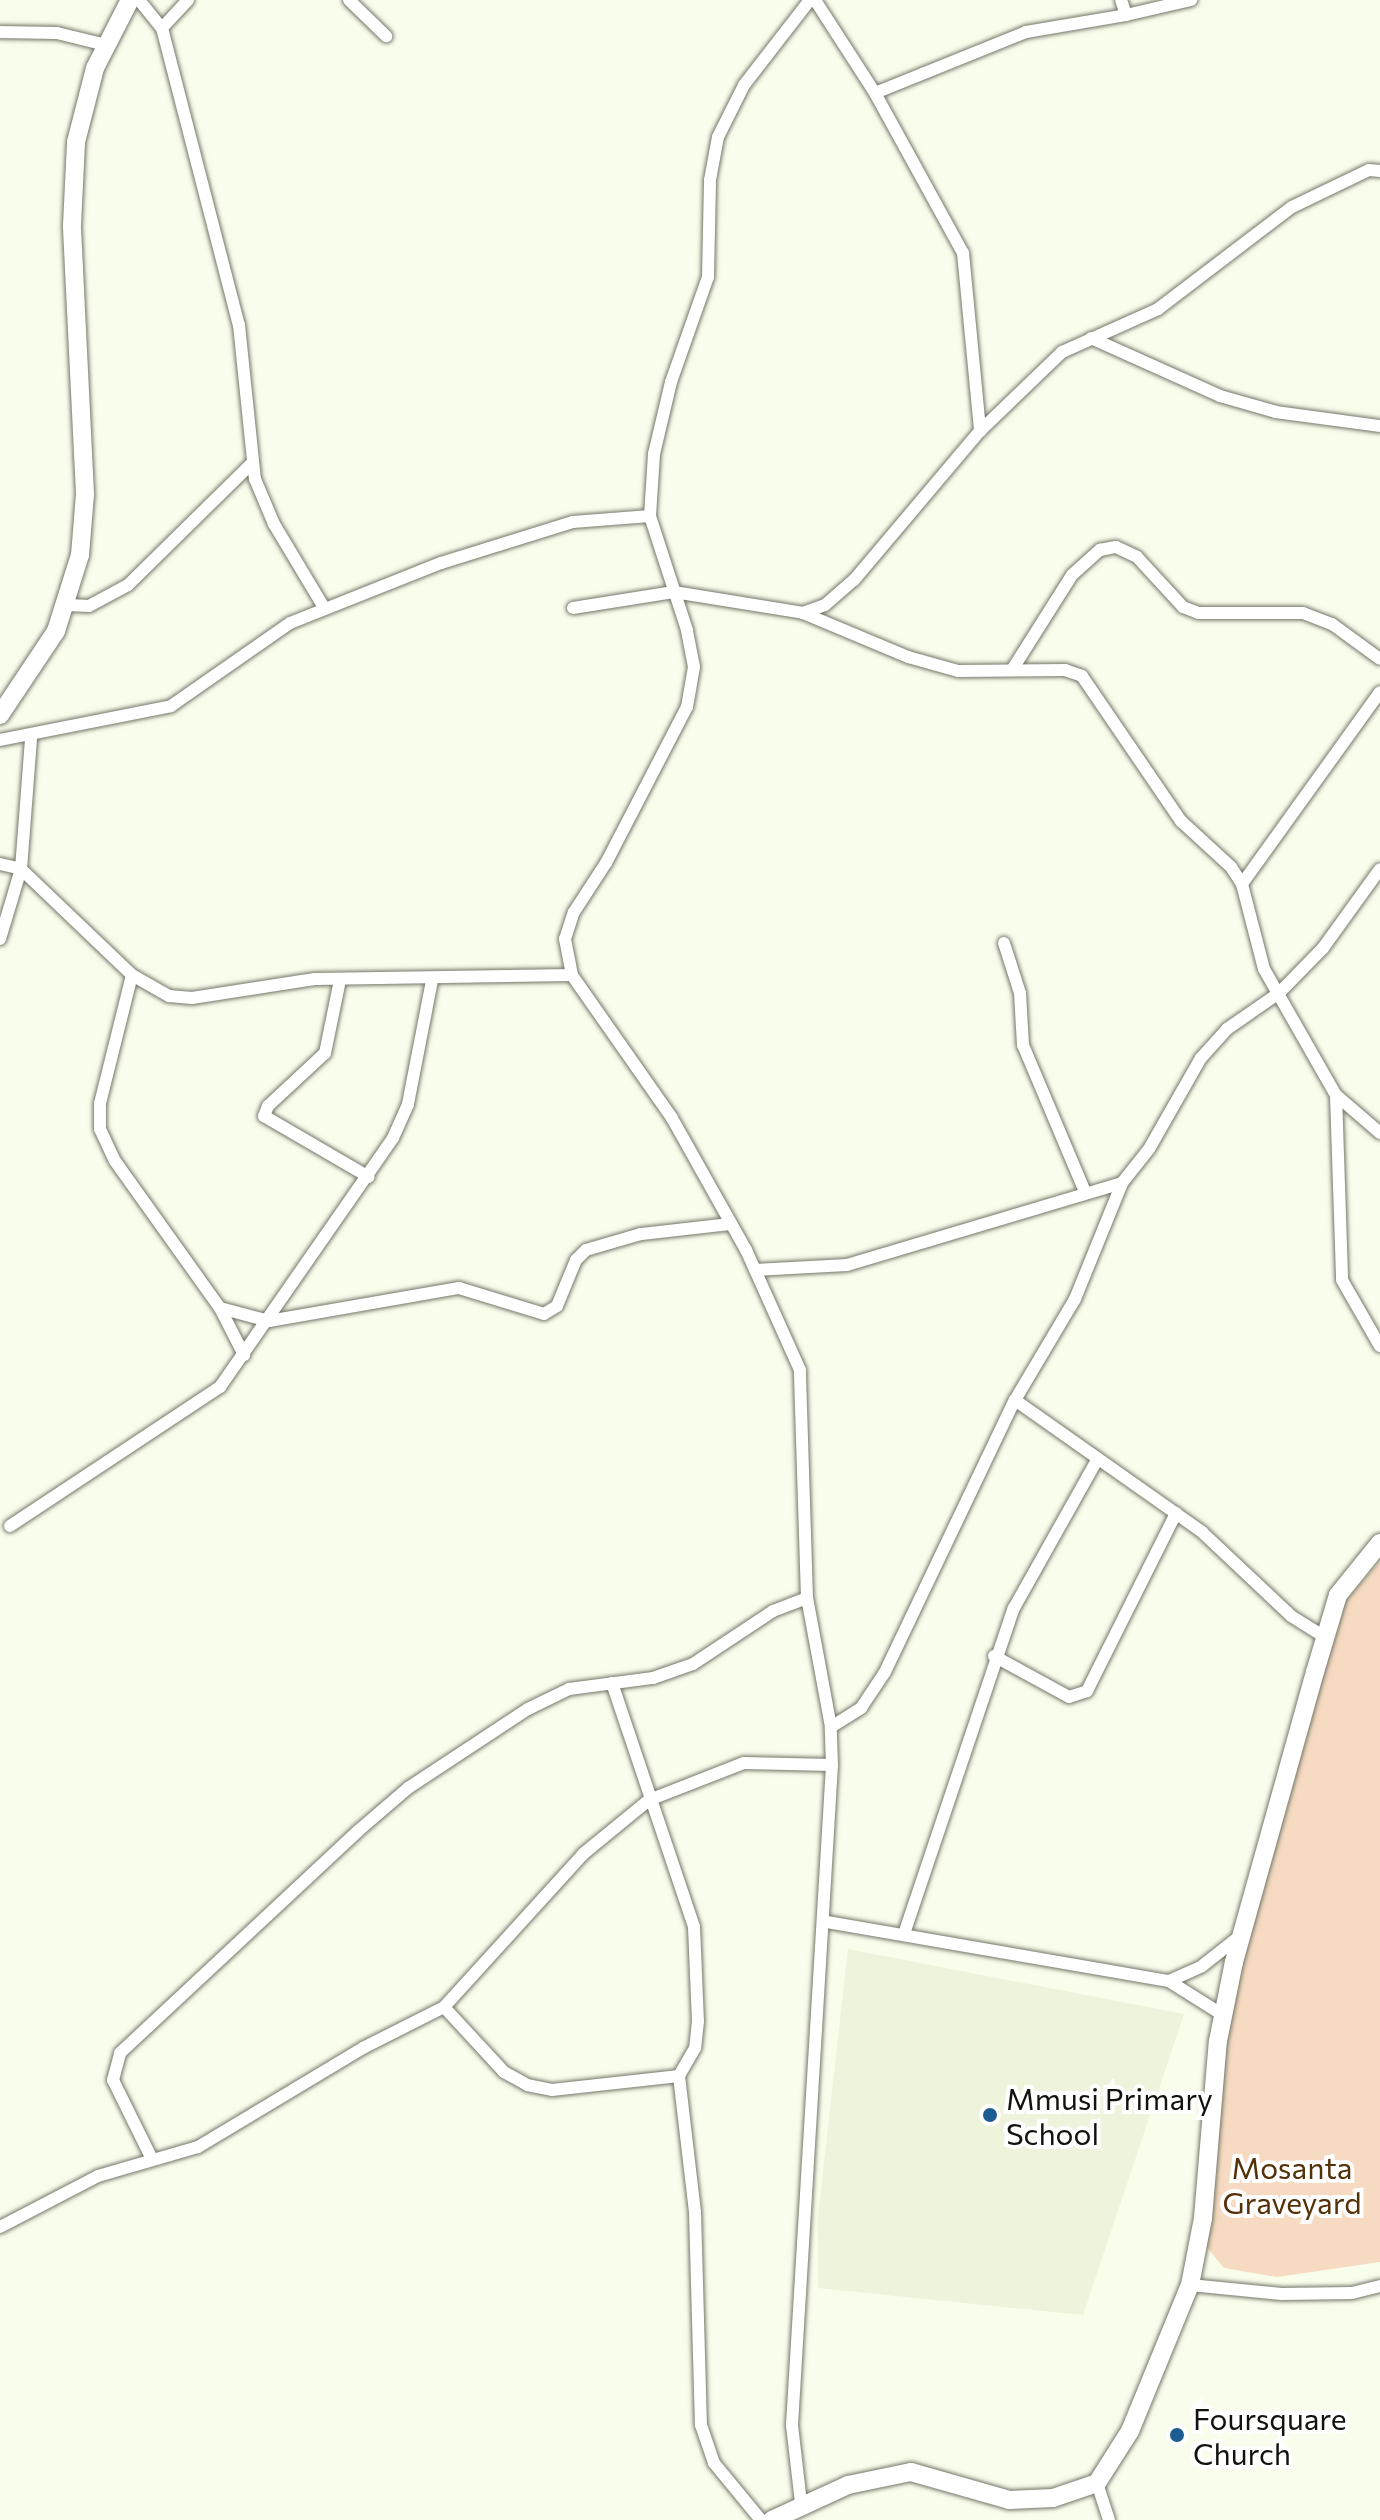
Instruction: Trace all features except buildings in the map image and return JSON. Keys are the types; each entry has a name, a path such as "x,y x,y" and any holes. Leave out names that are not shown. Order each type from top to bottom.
{"street":[{"path":"0,715 42,658 68,605 80,555 85,494 74,280 74,166 80,118 106,45 130,0"},
{"path":"139,0 162,28 239,325 252,463 274,524 323,606"},
{"path":"162,28 188,0"},
{"path":"349,0 386,36"},
{"path":"801,2503 792,2425 827,1922 832,1765 831,1727 807,1598 800,1370 755,1270 672,1118 572,975 565,939 574,912 606,863 687,707 694,667 650,516 660,424 708,277 708,205 718,137 744,85 813,0 875,93 963,253 980,431"},
{"path":"1121,0 1126,15"},
{"path":"875,93 1026,32 1191,0"},
{"path":"0,32 57,33 106,45"},
{"path":"803,613 825,605 854,580 980,431 1062,352 1158,309 1292,207 1369,170 1380,171"},
{"path":"1091,338 1220,396 1276,412 1380,426"},
{"path":"68,605 89,606 128,585 252,463"},
{"path":"0,740 31,738 171,706 290,623 323,606 540,531 573,522 650,516"},
{"path":"1012,670 1072,575 1100,550 1116,547 1137,557 1183,607 1199,613 1303,613 1332,624 1380,659"},
{"path":"573,608 674,592 803,613 908,657 958,671 1065,670 1082,676 1181,821 1231,867 1242,884 1264,969 1336,1095 1380,1133"},
{"path":"1242,884 1380,692"},
{"path":"0,939 21,869 31,738"},
{"path":"0,864 21,869 132,975 169,996 192,998 340,980 572,975"},
{"path":"831,1727 861,1708 885,1672 1015,1400 1075,1299 1122,1183 1149,1149 1201,1058 1227,1029 1279,993 1323,948 1380,869"},
{"path":"1004,943 1020,993 1023,1045 1085,1192"},
{"path":"132,975 100,1103 100,1129 115,1161 220,1308 244,1355"},
{"path":"340,980 325,1053 268,1106 264,1116 369,1177"},
{"path":"10,1526 220,1387 369,1177 408,1104 432,980"},
{"path":"1336,1095 1342,1280 1380,1346"},
{"path":"755,1270 847,1265 1122,1183"},
{"path":"220,1308 269,1321 459,1288 544,1314 557,1306 576,1260 586,1250 641,1234 730,1224"},
{"path":"1015,1400 1048,1420 1096,1462 1176,1513 1291,1616 1325,1637"},
{"path":"904,1934 994,1656 1035,1567 1096,1462"},
{"path":"994,1656 1069,1697 1087,1691 1176,1513"},
{"path":"772,2520 801,2503 848,2485 911,2472 1032,2502 1097,2483 1151,2390 1190,2285 1203,2218 1223,2015 1243,1932 1338,1595 1380,1543"},
{"path":"151,2157 113,2080 120,2053 408,1788 528,1709 569,1689 653,1678 693,1664 773,1611 807,1598"},
{"path":"612,1683 649,1800 685,1887 694,1927 698,2021 695,2048 679,2076 695,2212 701,2425 714,2463 761,2520"},
{"path":"0,2227 98,2176 209,2141 363,2048 444,2007 583,1854 649,1800 744,1763 832,1765"},
{"path":"827,1922 1169,1981 1223,2015"},
{"path":"1169,1981 1202,1966 1243,1932"},
{"path":"444,2007 504,2072 527,2085 580,2088 679,2076"},
{"path":"1190,2285 1282,2294 1352,2293 1380,2286"},
{"path":"1097,2483 1109,2520"}],"shaded area":[{"name":"Mmusi Primary School","path":"848,1949 1184,2014 1083,2315 818,2288 818,2216"}],"green space":[{"name":"Mosanta Graveyard","path":"1380,1561 1380,2262 1277,2277 1224,2268 1199,2238 1218,2063 1238,1973 1341,1606"}],"place":[{"name":"Mmusi Primary School","path":"990,2115"},
{"name":"Foursquare Church","path":"1177,2435"}]}
